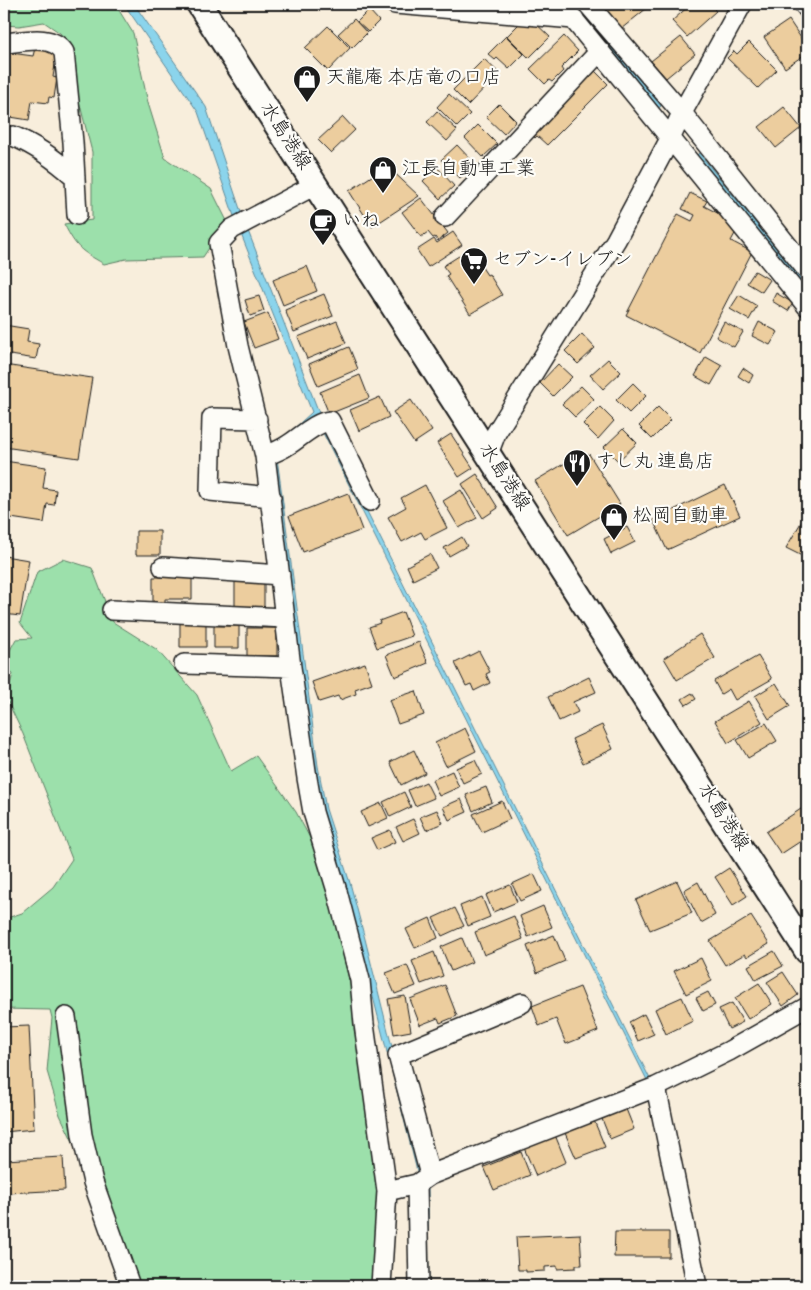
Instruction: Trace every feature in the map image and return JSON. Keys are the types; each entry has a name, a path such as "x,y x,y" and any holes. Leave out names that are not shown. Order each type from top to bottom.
{"main road":[{"name":"水島港線","path":"199,4 807,951"}],"street":[{"path":"395,4 574,19"},
{"path":"561,4 807,306"},
{"path":"588,4 682,113 807,270"},
{"path":"488,454 496,433 616,240 682,113 742,4"},
{"path":"4,43 46,40 61,46 64,52 77,215"},
{"path":"445,217 600,51"},
{"path":"13,136 31,144 51,157 75,177"},
{"path":"315,185 232,229 219,243 238,346 257,419 275,452 271,497 291,667 307,778 313,812 337,891 360,980 364,1024 387,1191 381,1286"},
{"path":"257,419 212,418 210,491 271,497"},
{"path":"275,452 321,424 330,422 370,501"},
{"path":"163,567 280,575"},
{"path":"112,610 285,618"},
{"path":"184,664 291,667"},
{"path":"419,1286 423,1180 398,1055 522,1003"},
{"path":"387,1191 423,1180 653,1088 729,1051 807,1007"},
{"path":"66,1017 80,1126 92,1182 130,1286"},
{"path":"653,1088 697,1286"}],"green space":[{"path":"4,4 115,4 133,33 148,103 165,158 211,189 227,221 203,257 126,259 104,264 84,252 72,239 64,224 92,220 92,152 79,101 73,51 60,33 44,22 19,26 4,25"},
{"path":"63,559 92,568 113,622 156,649 197,695 231,771 256,756 296,812 318,853 350,983 383,1198 376,1286 137,1286 97,1181 74,1144 60,1115 47,1071 52,1018 50,1010 4,1009 4,919 22,913 53,887 72,859 23,734 6,698 13,674 4,668 4,661 16,639 32,638 20,623 37,572"}],"water":[{"path":"124,4 134,4 206,107 243,218 323,423 651,1081 692,1286 687,1286 648,1082 316,419 277,458 318,766 326,809 350,883 423,1171 428,1183 429,1286 423,1286 418,1175 359,941 319,809 271,460 277,444 312,412 235,219 198,112"},
{"path":"570,4 576,4 661,106 657,109"},
{"path":"699,153 807,287 807,294 696,156"}],"building":[{"path":"615,4 652,4 621,29 606,11"},
{"path":"691,4 709,4 716,11 687,37 672,21"},
{"path":"369,10 379,21 368,32 357,22"},
{"path":"354,19 367,33 352,48 338,34"},
{"path":"524,19 531,19 550,37 529,58 507,36"},
{"path":"789,20 807,47 807,53 785,68 764,37"},
{"path":"328,26 350,48 328,71 305,48"},
{"path":"506,36 524,54 509,69 497,58 495,60 488,54"},
{"path":"564,36 578,51 561,68 563,71 552,82 549,80 545,84 530,69"},
{"path":"681,37 695,54 666,78 651,61"},
{"path":"749,42 777,70 758,88 727,58 734,51 737,54"},
{"path":"35,48 60,53 53,77 57,78 54,98 49,97 48,103 32,101 29,120 4,116 4,52 33,56"},
{"path":"484,59 499,73 468,105 453,90"},
{"path":"592,68 608,84 547,145 537,136 535,138 529,131"},
{"path":"449,94 470,114 457,127 437,107"},
{"path":"499,104 516,121 504,134 486,117"},
{"path":"784,107 801,128 776,148 759,127"},
{"path":"437,111 457,130 447,141 427,122"},
{"path":"343,117 355,130 331,153 318,140"},
{"path":"478,125 497,144 483,157 465,138"},
{"path":"457,145 475,164 460,178 441,160"},
{"path":"387,166 419,196 372,227 349,191"},
{"path":"437,167 454,186 440,199 423,181"},
{"path":"690,193 707,201 704,206 731,220 738,228 731,241 752,252 700,353 626,315 678,214 692,221 695,215 682,209"},
{"path":"421,198 448,233 438,241 428,232 421,237 402,212"},
{"path":"453,232 462,245 428,267 417,250 434,239 437,243"},
{"name":"セブン-イレブン","path":"470,249 502,295 470,314 446,276 449,274 443,266"},
{"path":"307,266 317,291 283,305 273,280"},
{"path":"755,271 770,280 762,292 747,283"},
{"path":"776,293 793,303 788,311 772,301"},
{"path":"324,294 333,316 294,332 285,310"},
{"path":"739,295 757,306 749,320 730,309"},
{"path":"259,296 264,311 250,316 245,300"},
{"path":"268,313 278,339 254,348 244,322"},
{"path":"337,321 346,343 307,359 298,337"},
{"path":"724,322 743,332 734,347 716,337"},
{"path":"759,322 778,332 770,345 752,336"},
{"path":"4,325 29,329 27,342 39,344 36,359 4,354"},
{"path":"582,334 595,348 578,364 565,351"},
{"path":"349,347 358,369 318,386 309,364"},
{"path":"706,357 722,366 711,385 695,376"},
{"path":"608,359 621,372 603,389 590,375"},
{"path":"558,364 572,377 553,396 540,383"},
{"path":"4,365 92,378 79,458 4,447"},
{"path":"743,368 753,375 749,383 738,376"},
{"path":"360,375 369,398 329,414 320,392"},
{"path":"633,383 646,396 629,413 616,400"},
{"path":"581,386 594,399 575,417 562,404"},
{"path":"380,397 389,417 359,431 350,410"},
{"path":"411,400 432,431 414,443 393,412"},
{"path":"600,407 614,421 598,439 583,424"},
{"path":"658,407 671,420 652,439 639,426"},
{"path":"623,429 637,443 618,461 604,447"},
{"path":"451,434 473,468 459,477 437,443"},
{"path":"589,454 620,504 568,535 535,481 567,462 569,466"},
{"path":"4,461 46,467 43,488 56,490 54,505 47,504 44,523 4,517"},
{"path":"477,474 498,508 483,518 462,484"},
{"path":"425,485 447,528 425,539 421,532 402,542 388,517 406,507 401,498"},
{"path":"725,485 740,516 667,550 653,520"},
{"path":"461,490 477,518 459,528 443,501"},
{"path":"348,493 362,530 303,552 289,516"},
{"path":"806,514 807,546 802,556 786,548"},
{"path":"627,527 635,542 611,554 604,539"},
{"path":"136,531 160,531 160,555 136,555"},
{"path":"462,537 467,546 449,556 444,548"},
{"path":"430,554 437,568 413,580 407,566"},
{"path":"4,556 29,560 20,616 4,614"},
{"path":"153,577 192,577 192,599 165,599 165,609 153,608"},
{"path":"235,582 264,582 264,608 235,608"},
{"path":"403,612 412,636 377,648 369,627"},
{"path":"180,623 206,623 206,647 180,647"},
{"path":"214,626 239,626 239,648 214,648"},
{"path":"247,628 277,628 277,656 247,656"},
{"path":"700,634 715,658 677,680 664,658"},
{"path":"419,642 428,663 395,677 386,655"},
{"path":"479,651 490,672 486,674 490,683 474,691 471,684 466,686 455,663"},
{"path":"758,656 772,679 735,700 729,689 721,694 714,681"},
{"path":"365,663 372,683 355,689 356,694 340,700 338,696 319,702 312,682"},
{"path":"589,677 596,692 573,702 578,712 559,721 548,697"},
{"path":"776,683 790,706 769,719 755,696"},
{"path":"416,691 424,715 398,724 389,700"},
{"path":"692,693 696,699 686,705 682,699"},
{"path":"749,701 762,722 728,743 715,721"},
{"path":"766,723 777,741 748,758 737,740"},
{"path":"602,725 613,749 583,763 572,739"},
{"path":"465,728 476,751 446,766 435,743"},
{"path":"414,750 425,773 401,785 390,762"},
{"path":"475,760 482,774 463,783 456,768"},
{"path":"452,771 459,787 439,796 432,780"},
{"path":"426,782 434,798 415,806 408,790"},
{"path":"486,787 492,802 473,811 466,795"},
{"path":"404,792 411,807 390,817 383,802"},
{"path":"461,799 467,812 449,820 443,807"},
{"path":"502,801 510,819 482,832 473,814"},
{"path":"381,803 388,818 368,827 361,812"},
{"path":"804,807 807,812 807,837 781,854 766,832"},
{"path":"437,810 443,823 426,830 420,817"},
{"path":"413,819 420,833 403,841 396,827"},
{"path":"390,830 395,842 377,850 371,838"},
{"path":"729,868 747,896 733,905 715,877"},
{"path":"534,874 542,891 520,901 512,884"},
{"path":"677,881 692,913 650,930 636,900"},
{"path":"698,882 715,915 701,923 684,890"},
{"path":"510,885 517,902 493,912 486,895"},
{"path":"482,897 490,917 468,926 460,906"},
{"path":"543,906 552,927 528,937 520,916"},
{"path":"455,908 464,926 442,936 433,918"},
{"path":"514,916 523,939 484,955 475,932"},
{"path":"751,916 769,944 747,957 745,954 725,965 710,941"},
{"path":"430,918 438,938 415,948 406,929"},
{"path":"554,935 565,961 537,973 527,946"},
{"path":"462,938 472,962 451,971 441,947"},
{"path":"774,951 783,966 756,980 748,966"},
{"path":"434,952 443,976 421,984 412,961"},
{"path":"701,958 712,981 686,994 674,971"},
{"path":"407,965 416,986 395,994 386,973"},
{"path":"783,972 798,995 783,1006 767,982"},
{"path":"759,983 772,1004 748,1019 735,998"},
{"path":"445,985 457,1016 440,1023 438,1018 420,1025 410,999"},
{"path":"580,987 598,1031 566,1044 556,1019 539,1026 532,1006"},
{"path":"708,992 715,1005 703,1011 696,998"},
{"path":"405,996 411,1031 394,1034 388,999"},
{"path":"682,997 693,1021 666,1034 655,1009"},
{"path":"732,1003 743,1022 729,1029 719,1009"},
{"path":"644,1014 654,1034 638,1041 629,1022"},
{"path":"29,1026 34,1129 4,1132 4,1027"},
{"path":"626,1109 634,1129 610,1139 602,1119"},
{"path":"593,1118 605,1147 576,1158 565,1133 581,1127 579,1123"},
{"path":"555,1135 566,1162 536,1176 524,1148"},
{"path":"521,1152 530,1175 494,1190 484,1167"},
{"path":"63,1157 65,1190 8,1193 8,1195 4,1195 4,1160"},
{"path":"615,1232 669,1232 669,1257 614,1257"},
{"path":"580,1234 582,1265 576,1265 576,1268 557,1269 557,1266 545,1267 545,1271 526,1272 526,1270 518,1270 516,1237"}],"railway":[{"path":"793,4 807,21"}],"place":[{"name":"天龍庵 本店竜の口店","path":"307,103"},
{"name":"江長自動車工業","path":"383,194"},
{"name":"いね","path":"323,246"},
{"name":"セブン-イレブン","path":"474,285"},
{"name":"すし丸 連島店","path":"577,487"},
{"name":"松岡自動車","path":"614,541"}]}
